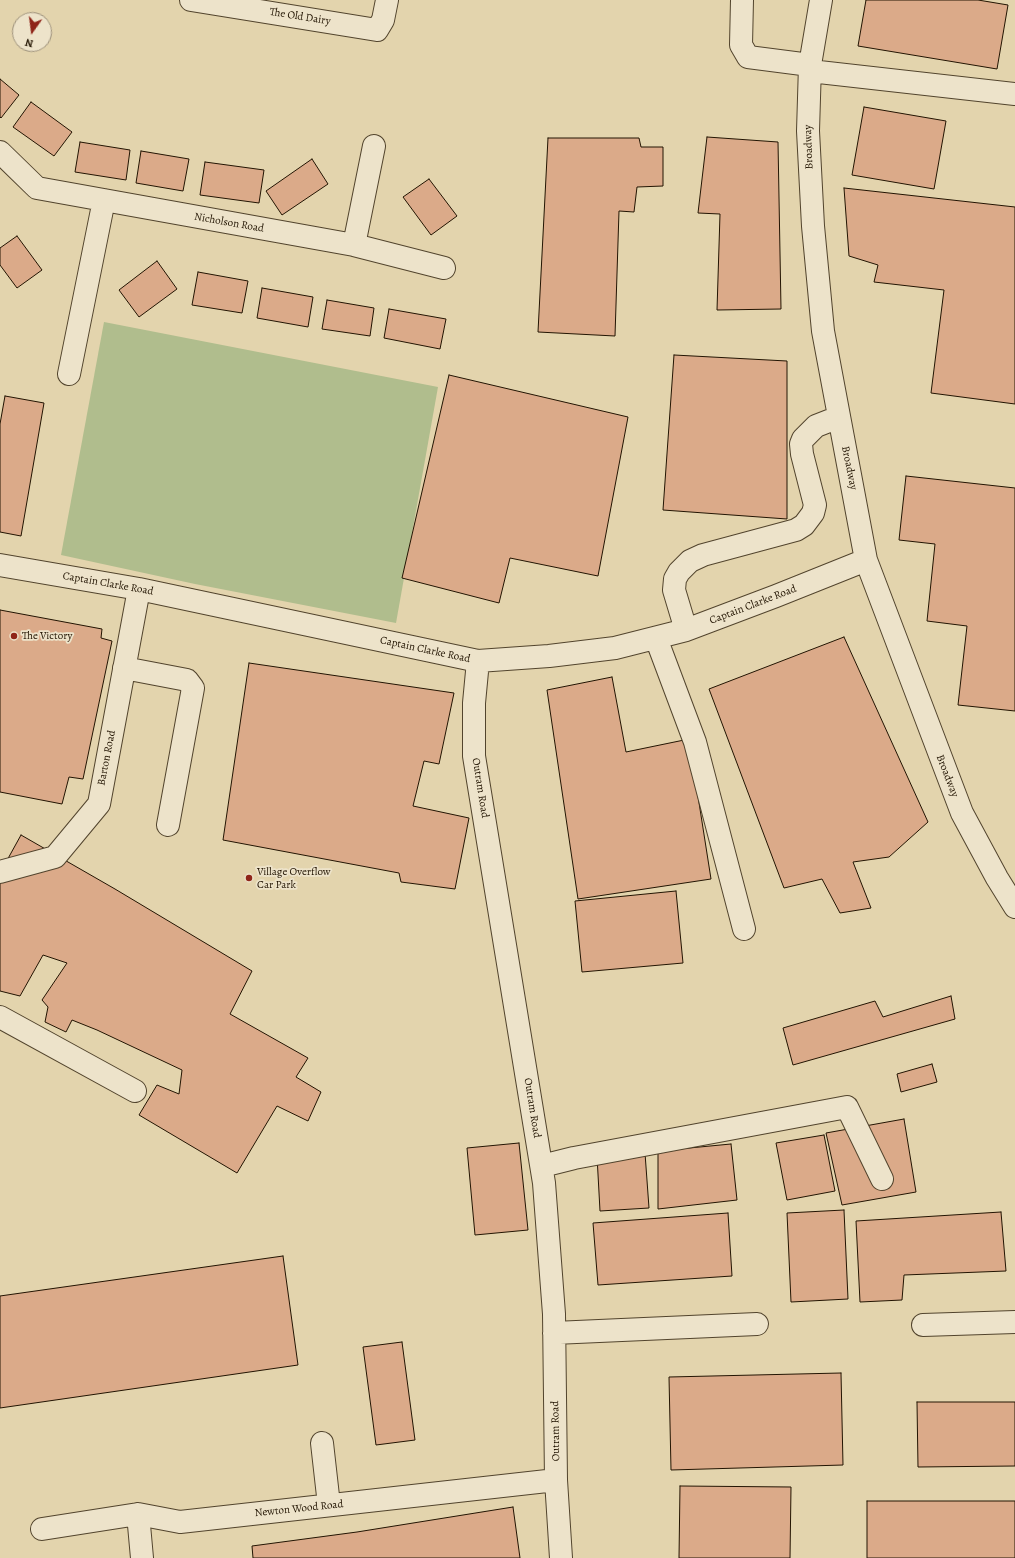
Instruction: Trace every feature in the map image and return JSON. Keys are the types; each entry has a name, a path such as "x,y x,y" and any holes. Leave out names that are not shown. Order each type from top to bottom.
{"street":[{"name":"The Old Dairy","path":"191,0 377,30 383,20 387,0"},
{"path":"742,0 741,45 748,57 810,68 1015,94"},
{"name":"Broadway","path":"821,0 810,68 808,131 813,226 824,331 866,560 962,813 997,878 1015,907"},
{"path":"354,245 374,146"},
{"name":"Nicholson Road","path":"0,152 37,188 354,245 444,268"},
{"path":"69,374 104,200"},
{"path":"686,630 674,590 675,579 679,572 690,561 702,555 796,530 804,525 813,513 815,505 802,454 801,444 803,438 816,426 839,417"},
{"name":"Captain Clarke Road","path":"0,565 139,589 478,661 549,656 615,648 656,638 686,630 866,560"},
{"name":"Barton Road","path":"0,872 55,857 99,804 139,589"},
{"path":"656,638 695,742 744,929"},
{"name":"Outram Road","path":"478,661 474,703 474,756 545,1190 554,1333 556,1480 561,1558"},
{"path":"124,668 187,680 193,688 168,825"},
{"path":"0,1017 135,1091"},
{"path":"542,1166 582,1156 847,1107 882,1179"},
{"path":"923,1325 1015,1322"},
{"path":"554,1333 757,1324"},
{"path":"322,1443 329,1505"},
{"name":"Newton Wood Road","path":"42,1529 138,1514 180,1522 556,1480"},
{"path":"138,1514 142,1558"}],"green space":[{"path":"104,322 438,387 396,623 195,584 61,555"}],"building":[{"path":"866,0 978,0 1008,5 997,69 858,46"},
{"path":"0,79 19,95 1,118 0,117"},
{"path":"31,102 72,132 54,156 13,127"},
{"path":"864,107 946,121 934,189 852,175"},
{"path":"707,137 778,142 781,309 717,310 720,214 698,213"},
{"path":"548,138 639,138 641,147 663,147 663,186 637,187 634,212 619,211 615,336 538,332"},
{"path":"80,142 130,150 126,180 75,172"},
{"path":"141,151 189,159 183,191 136,183"},
{"path":"312,159 328,184 282,215 266,191"},
{"path":"205,162 264,170 259,203 200,195"},
{"path":"429,179 457,216 431,235 403,197"},
{"path":"844,188 1015,207 1015,404 931,393 944,290 874,282 878,265 849,256"},
{"path":"17,236 42,270 17,288 0,265 0,248"},
{"path":"157,261 177,289 139,317 119,290"},
{"path":"198,272 248,281 242,313 192,305"},
{"path":"262,288 313,297 308,327 257,318"},
{"path":"327,300 374,308 370,336 322,329"},
{"path":"389,309 446,319 440,349 384,338"},
{"path":"674,355 787,361 787,519 663,510"},
{"path":"449,375 628,417 598,576 510,558 499,603 402,578"},
{"path":"5,396 44,403 21,536 0,532 0,424"},
{"path":"906,476 1015,488 1015,711 958,705 967,626 927,621 935,544 899,540"},
{"path":"0,610 102,629 101,638 112,641 83,779 69,777 62,804 0,792"},
{"path":"844,637 928,822 889,857 853,862 871,908 840,913 822,879 784,888 709,689"},
{"path":"249,663 454,693 439,764 424,761 413,806 469,818 455,889 401,882 399,873 223,840"},
{"path":"612,677 626,752 689,739 711,879 578,899 547,690"},
{"path":"21,835 252,971 230,1014 308,1058 296,1077 321,1092 308,1121 277,1106 237,1173 139,1115 157,1085 179,1094 182,1070 97,1030 72,1020 66,1032 45,1022 48,1007 42,1000 67,963 43,955 20,996 0,991 0,873"},
{"path":"676,891 683,963 582,972 575,901"},
{"path":"951,996 955,1019 793,1065 783,1028 875,1001 883,1017"},
{"path":"932,1064 937,1082 901,1092 897,1074"},
{"path":"904,1119 916,1192 842,1205 826,1133"},
{"path":"824,1135 835,1191 787,1200 776,1143"},
{"path":"519,1143 528,1230 475,1235 467,1148"},
{"path":"731,1144 737,1200 658,1209 658,1151"},
{"path":"645,1153 649,1208 600,1211 597,1156"},
{"path":"844,1210 848,1299 791,1302 787,1213"},
{"path":"1001,1212 1006,1271 904,1275 902,1300 860,1302 856,1221"},
{"path":"728,1213 732,1276 598,1285 593,1223"},
{"path":"283,1256 298,1365 0,1408 0,1296"},
{"path":"402,1342 415,1440 376,1445 363,1347"},
{"path":"841,1373 843,1465 671,1470 669,1377"},
{"path":"917,1402 1015,1402 1015,1466 918,1467"},
{"path":"680,1486 791,1487 790,1558 679,1558"},
{"path":"867,1501 1015,1501 1015,1558 867,1558"},
{"path":"513,1507 520,1558 253,1558 252,1546 357,1532"}],"place":[{"name":"The Victory","path":"14,636"},
{"name":"Village Overflow Car Park","path":"249,878"}]}
